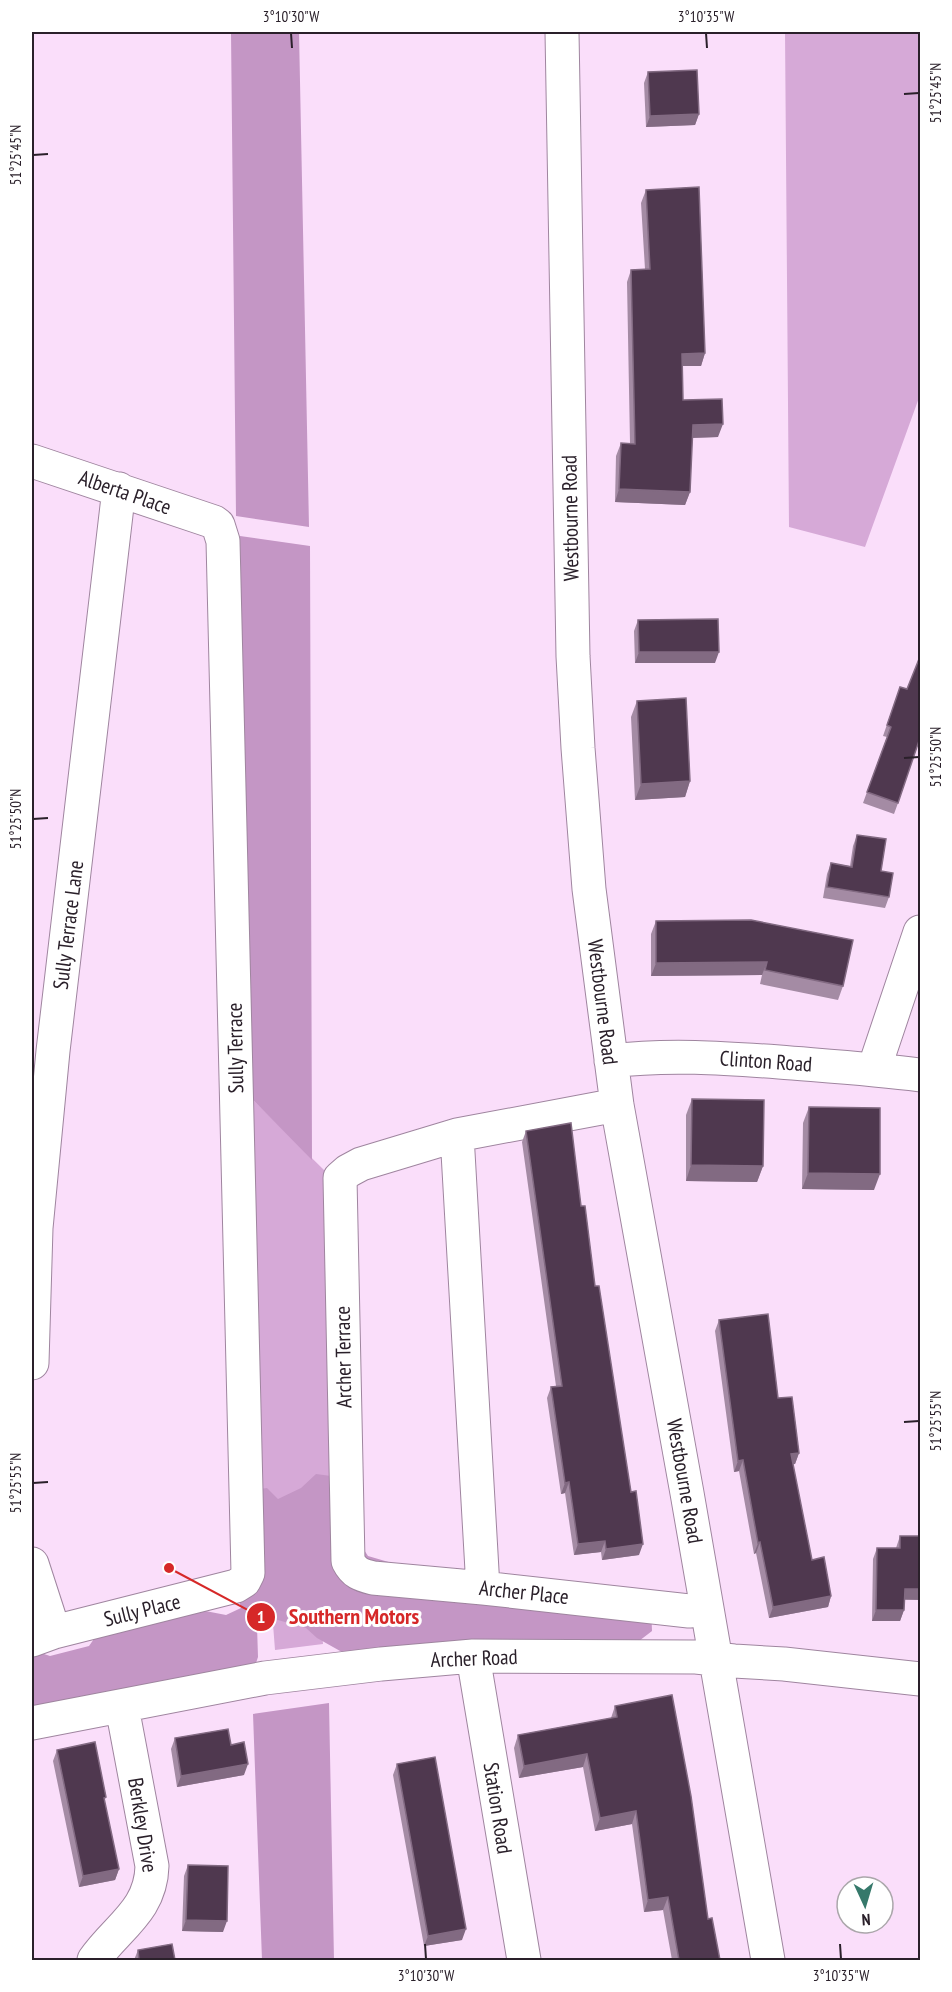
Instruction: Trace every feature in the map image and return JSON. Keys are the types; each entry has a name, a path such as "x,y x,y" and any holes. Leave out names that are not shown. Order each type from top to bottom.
{"street":[{"name":"Westbourne Road","path":"562,32 565,300 575,702 589,889 617,1105 768,1960"},
{"name":"Alberta Place","path":"32,460 218,525"},
{"name":"Sully Terrace Lane","path":"32,1363 36,1228 52,1063 119,489"},
{"name":"Sully Terrace","path":"218,525 223,541 248,1573"},
{"path":"874,1069 921,932"},
{"name":"Clinton Road","path":"611,1061 664,1056 723,1058 874,1069 921,1075"},
{"path":"483,1588 457,1135 617,1105"},
{"name":"Archer Terrace","path":"348,1561 340,1178 361,1164 457,1135"},
{"name":"Archer Place","path":"348,1561 352,1570 360,1575 373,1578 688,1611 707,1609"},
{"path":"32,1564 43,1636"},
{"name":"Sully Place","path":"43,1636 236,1586 244,1581 248,1573"},
{"name":"Archer Road","path":"32,1723 265,1678 473,1656 696,1657 921,1679"},
{"name":"Station Road","path":"473,1656 524,1960"},
{"name":"Berkley Drive","path":"94,1960 146,1898 152,1882 152,1866 122,1707"}],"shaded area":[{"path":"231,32 299,32 309,527 236,516"},
{"path":"785,32 920,32 920,395 865,547 789,527"},
{"path":"240,536 310,546 312,1160 250,1097 243,835"},
{"path":"250,1097 325,1171 326,1295 335,1578 320,1606 323,1644 275,1650 272,1611 261,1588"},
{"path":"316,1474 331,1476 355,1536 368,1556 426,1573 651,1607 652,1631 639,1641 349,1656 317,1638 306,1628 278,1620 257,1626 258,1657 255,1666 32,1716 32,1650 50,1656 89,1646 101,1629 195,1609 226,1615 241,1608 238,1597 253,1490 267,1488 278,1499 301,1488"},
{"path":"329,1703 334,1960 262,1960 253,1714"}],"building":[{"path":"697,70 699,114 650,116 648,72"},
{"path":"699,187 705,353 682,354 683,400 722,399 723,424 693,425 690,492 619,489 621,443 635,444 631,270 650,269 646,190"},
{"path":"718,619 719,652 639,652 638,620"},
{"path":"921,654 921,735 898,803 867,792 891,727 887,725 900,687 907,689"},
{"path":"686,698 690,781 641,784 637,701"},
{"path":"857,835 886,839 881,871 893,873 889,897 827,887 831,863 852,867"},
{"path":"751,920 853,940 843,986 765,970 767,962 656,963 656,921"},
{"path":"692,1099 764,1100 763,1166 691,1165"},
{"path":"809,1107 880,1108 880,1174 808,1173"},
{"path":"571,1123 581,1206 585,1206 595,1286 599,1286 631,1492 636,1491 643,1544 606,1549 605,1541 578,1544 569,1482 565,1483 551,1387 562,1386 526,1131"},
{"path":"768,1314 778,1398 792,1397 799,1453 791,1454 812,1560 824,1557 831,1596 773,1607 760,1542 758,1543 743,1460 738,1461 719,1320"},
{"path":"900,1536 921,1536 921,1589 905,1589 904,1610 876,1610 877,1548 900,1548"},
{"path":"672,1695 691,1796 708,1919 712,1918 720,1960 679,1960 668,1897 648,1900 636,1811 600,1818 587,1754 524,1766 518,1735 617,1717 615,1706"},
{"path":"228,1729 231,1745 244,1742 248,1764 181,1776 175,1738"},
{"path":"95,1742 119,1869 83,1876 57,1750"},
{"path":"435,1757 466,1929 428,1936 397,1764"},
{"path":"188,1865 228,1866 227,1921 186,1920"},
{"path":"172,1944 175,1960 139,1960 138,1950"}],"place":[{"name":"Southern Motors","path":"169,1568"}]}
